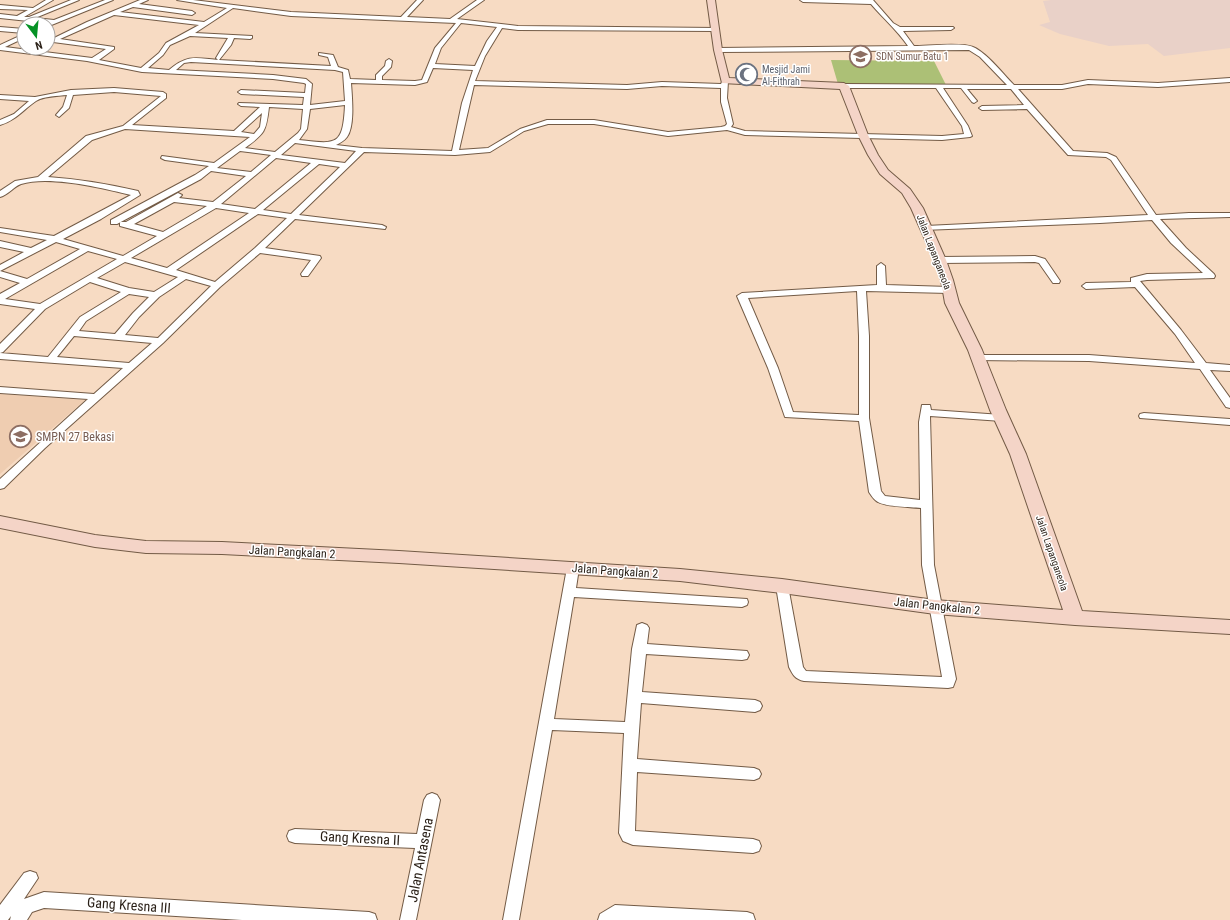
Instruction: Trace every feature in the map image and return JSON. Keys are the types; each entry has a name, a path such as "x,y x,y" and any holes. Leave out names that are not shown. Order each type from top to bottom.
{"street":[{"path":"0,22 15,17 50,0"},
{"path":"36,16 76,0"},
{"path":"90,0 192,13"},
{"path":"56,21 110,0"},
{"path":"56,38 144,0"},
{"path":"180,0 306,15 452,20 500,27 535,29 716,30"},
{"path":"403,18 420,0"},
{"path":"452,20 481,0"},
{"path":"711,0 718,50 725,84 723,102 730,124 726,128"},
{"path":"803,0 874,2 891,24 898,29 912,47"},
{"path":"142,70 161,54 168,44 189,34 233,6"},
{"path":"0,7 32,9"},
{"path":"112,13 204,24"},
{"path":"0,16 15,17"},
{"path":"348,81 426,81 438,48 460,21"},
{"path":"455,153 462,111 471,83 489,40 500,27"},
{"path":"898,29 952,28"},
{"path":"1,30 16,33"},
{"path":"189,34 250,36"},
{"path":"219,58 230,41 231,36"},
{"path":"0,48 16,39"},
{"path":"56,41 112,48 94,60"},
{"path":"718,50 912,47 971,48 982,56 1013,87 1070,153 1107,155 1112,158 1131,183 1142,201 1172,239 1210,276 1137,278 1134,280 1178,332 1230,405"},
{"path":"0,48 94,60 142,70 273,77 308,82 308,95 303,132 293,141 213,206 42,307 0,350"},
{"path":"321,54 331,56 335,68"},
{"path":"170,72 182,62 191,60 335,68 346,70 348,81 348,103 345,134 328,146"},
{"path":"379,81 379,75 388,67 389,61"},
{"path":"273,77 285,65"},
{"path":"431,66 478,68"},
{"path":"471,83 627,87 670,84 1062,87 1088,82 1158,85 1230,80"},
{"name":"Jalan Lapanganeola","path":"844,86 863,135 884,172 903,188 914,201 940,260 950,290 952,303 978,358 1018,454 1075,618"},
{"path":"293,141 362,150 455,153 490,150 522,130 556,121 594,122 668,134 726,128 745,132 942,138 968,136 963,122 938,86"},
{"path":"962,86 974,101"},
{"path":"0,97 35,99 71,92 114,90 164,95 164,97 125,127"},
{"path":"59,115 66,108 71,92"},
{"path":"241,92 308,95"},
{"path":"0,123 16,115 35,99"},
{"path":"241,104 306,107 348,103"},
{"path":"236,133 266,106"},
{"path":"114,222 198,177 256,136 263,127 266,106"},
{"path":"982,108 1029,107"},
{"path":"40,180 89,138 125,127 236,133 256,136"},
{"path":"238,149 317,162 346,165"},
{"path":"0,485 160,340 217,285 258,250 362,150"},
{"path":"165,158 251,174"},
{"path":"169,271 257,211 317,162"},
{"path":"127,225 173,199 198,177"},
{"path":"0,194 20,182 40,180 97,185 135,193 136,195 98,218 0,268"},
{"path":"173,199 213,206 382,227"},
{"path":"926,228 1100,221 1189,215 1230,215"},
{"path":"98,218 164,235"},
{"path":"0,230 55,239 217,285"},
{"path":"0,244 32,251"},
{"path":"0,299 87,248"},
{"path":"258,250 317,258 305,274"},
{"path":"940,260 1035,259 1042,262 1056,281"},
{"path":"881,266 882,288"},
{"path":"0,274 28,282"},
{"path":"118,337 136,315 156,295 185,276"},
{"path":"89,279 128,292 156,295"},
{"path":"1086,286 1136,284"},
{"path":"864,418 789,415 773,368 742,296 861,288 950,290"},
{"path":"861,288 864,336 864,418 875,492 884,500 927,505"},
{"path":"52,359 83,319 90,313 128,292"},
{"path":"0,299 42,307"},
{"path":"72,333 160,340"},
{"path":"0,356 131,366"},
{"path":"978,358 1089,358 1230,368"},
{"path":"0,390 96,397"},
{"path":"782,586 796,667 799,673 804,676 948,683 949,679 928,565 925,410 1002,418"},
{"path":"1144,416 1230,422"},
{"name":"Jalan Pangkalan 2","path":"0,522 95,541 146,547 222,548 680,575 782,586 935,607 1075,618 1230,627"},
{"path":"511,920 573,568"},
{"path":"569,592 742,602"},
{"path":"642,628 631,728 629,765 629,836 633,838 753,846"},
{"path":"639,649 742,655"},
{"path":"634,697 756,706"},
{"path":"545,724 631,728"},
{"path":"629,765 754,774"},
{"name":"Jalan Antasena","path":"408,920 432,800"},
{"name":"Gang Kresna II","path":"295,836 424,841"},
{"path":"0,918 30,878"},
{"name":"Gang Kresna III","path":"18,920 26,906 44,900 369,920"},
{"path":"606,920 614,913 747,920"}],"shaded area":[{"path":"1230,0 1230,48 1164,56 1148,44 1109,46 1060,34 1039,25 1050,22 1043,1"},
{"name":"SMPN 27 Bekasi","path":"0,394 85,400 0,474"}],"green space":[{"path":"831,60 934,61 946,85 838,84"}],"place":[{"name":"SDN Sumur Batu 1","path":"861,56"},
{"name":"Mesjid Jami Al-Fithrah","path":"747,75"},
{"name":"SMPN 27 Bekasi","path":"21,437"}]}
